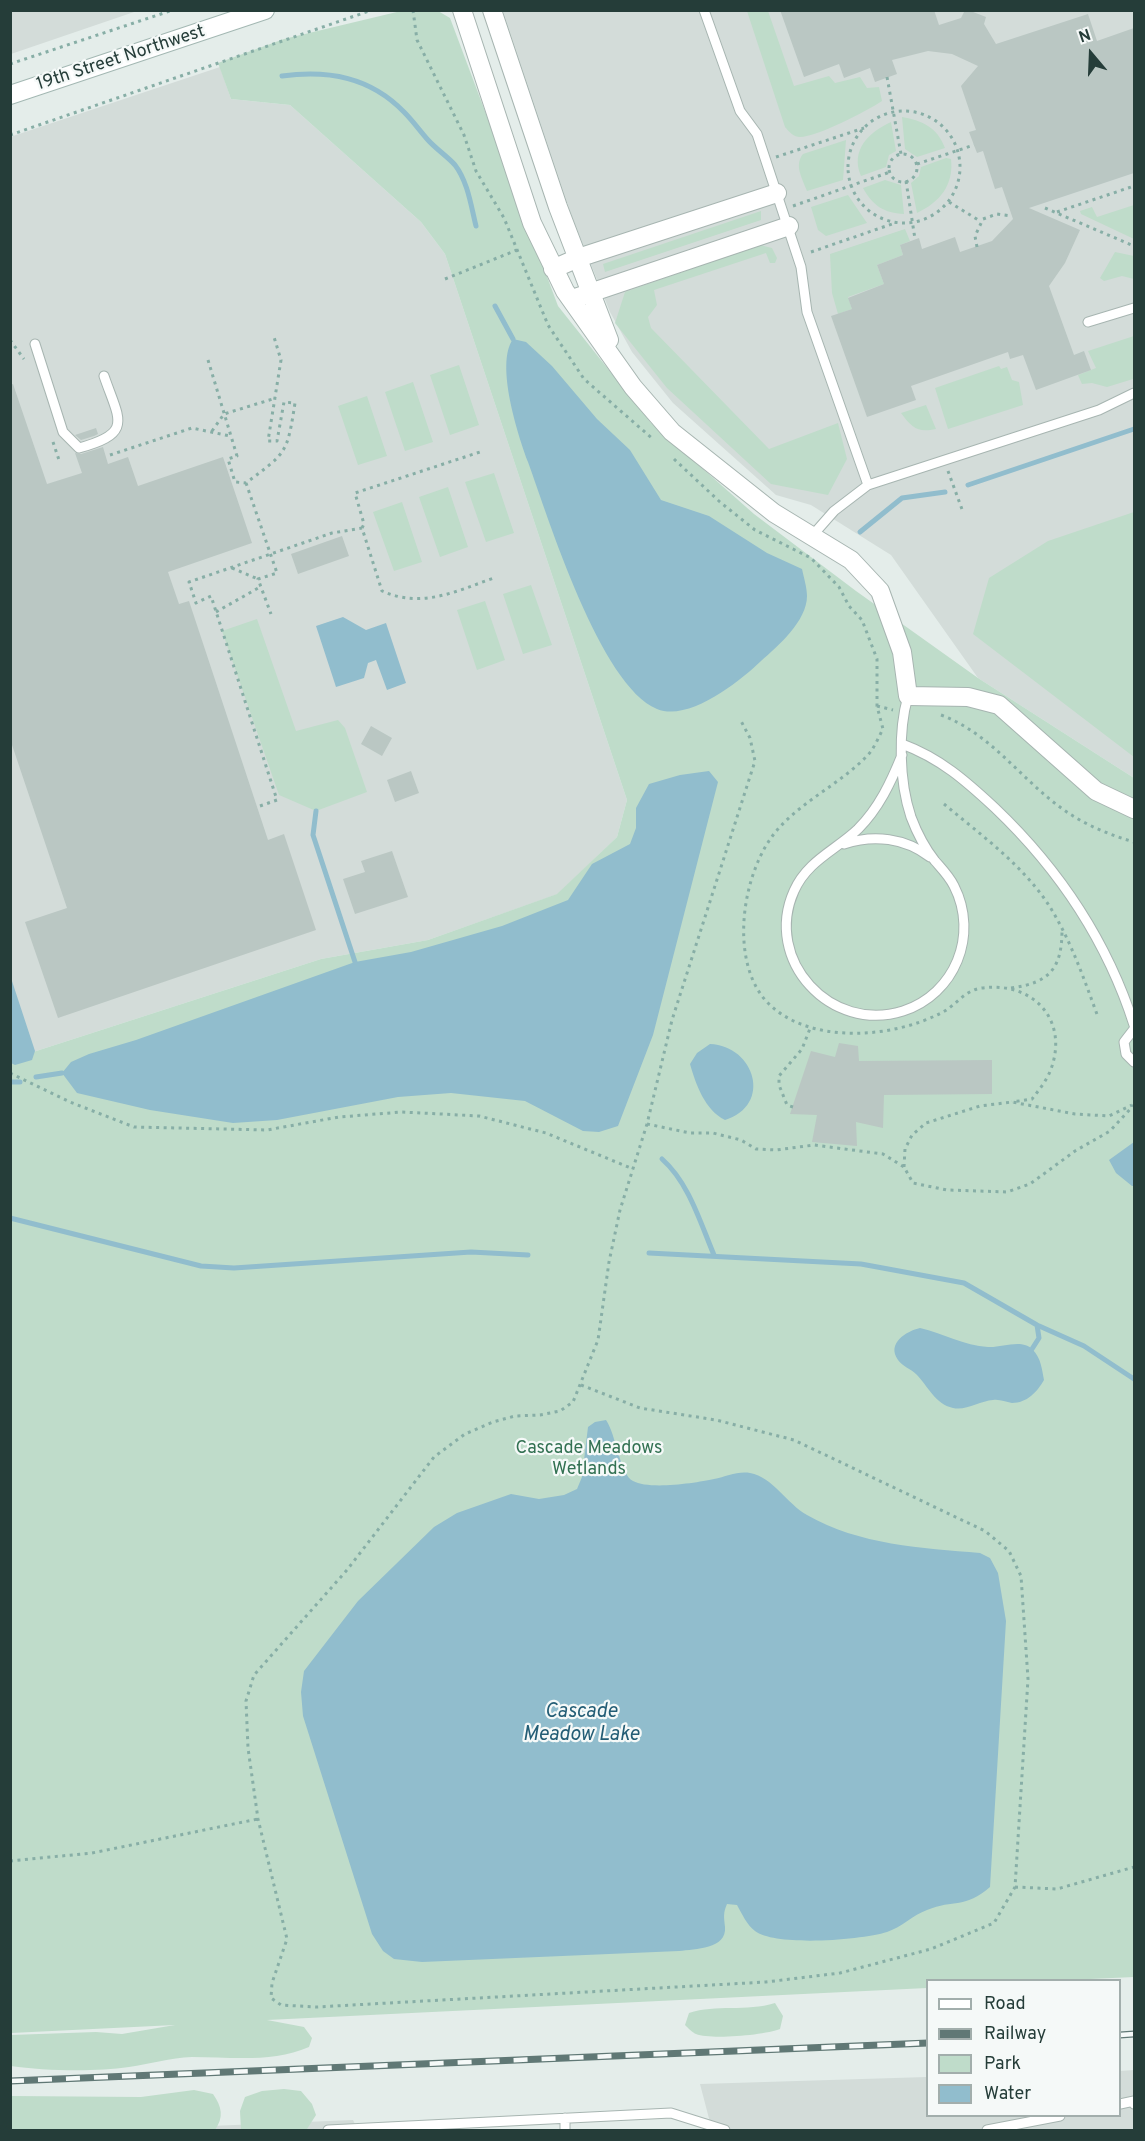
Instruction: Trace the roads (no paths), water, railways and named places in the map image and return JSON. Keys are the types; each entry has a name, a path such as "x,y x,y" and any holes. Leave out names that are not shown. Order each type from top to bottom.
{"street":[{"name":"19th Street Northwest","path":"10,95 265,10"},
{"path":"462,10 532,223 570,299 633,387 672,432 758,501 851,560 880,591 902,652 906,704 968,697 999,705 1088,785 1107,798 1134,809"},
{"path":"492,10 558,207 602,327 633,387"},
{"path":"553,269 578,258 783,209"},
{"path":"570,299 590,294 783,209"}],"lane":[{"path":"704,10 740,111 758,134 798,256 807,312 868,485"},
{"path":"1088,322 1134,308"},
{"path":"35,344 63,432 79,448 104,441 115,433 119,420 104,376"},
{"path":"812,536 848,498 868,485 1099,410 1134,393"},
{"path":"906,704 902,755 910,814 920,838 954,885 964,914 963,942 955,967 936,992 911,1009 894,1014 862,1015 836,1007 811,989 794,964 786,935 789,906 801,877 820,856 855,840 891,839 907,844 934,860"},
{"path":"903,744 950,767 1026,838 1068,891 1092,928 1124,992 1134,1027 1124,1042 1126,1054 1134,1062"},
{"path":"838,846 870,817 891,783 902,755"},
{"path":"1121,2104 1134,2101 1134,2104"},
{"path":"328,2130 671,2113 725,2130"},
{"path":"987,2130 1050,2117"},
{"path":"565,2118 565,2130"}],"water":[{"path":"513,339 526,342 552,366 597,419 630,450 661,500 709,516 767,553 802,569 807,596 806,605 797,624 752,670 713,698 684,710 670,712 657,709 636,694 616,668 597,636 563,559 519,435 507,382 508,350"},
{"path":"343,617 366,630 386,623 406,683 387,690 376,660 368,663 364,678 336,687 316,626"},
{"path":"709,771 718,782 653,1035 618,1126 599,1132 583,1131 525,1101 451,1093 398,1097 277,1120 233,1123 150,1110 77,1093 62,1073 71,1062 89,1054 136,1040 355,962 411,952 502,926 568,900 592,864 630,844 636,828 636,808 649,784 680,775"},
{"path":"11,978 35,1051 32,1060 15,1065 11,1063"},
{"path":"710,1044 726,1047 738,1055 747,1065 752,1077 753,1090 749,1102 740,1113 725,1120 718,1116 707,1103 698,1088 690,1064 697,1053"},
{"path":"1134,1142 1134,1186 1132,1186 1116,1173 1109,1160"},
{"path":"920,1328 979,1346 1018,1344 1028,1346 1038,1357 1044,1380 1031,1396 1017,1403 996,1400 958,1409 947,1406 937,1399 916,1374 900,1362 895,1354 896,1343 904,1335"},
{"name":"Cascade Meadow Lake","path":"606,1420 625,1471 633,1481 640,1484 685,1484 736,1473 750,1473 773,1485 807,1515 848,1533 891,1543 980,1553 990,1558 998,1573 1006,1621 990,1887 966,1901 922,1912 887,1932 859,1937 799,1940 766,1936 752,1929 737,1905 727,1904 724,1913 724,1934 721,1940 709,1946 679,1951 422,1962 394,1959 383,1951 372,1934 303,1716 301,1692 304,1671 358,1601 434,1527 457,1513 511,1494 539,1499 564,1495 577,1489 582,1477 588,1427 595,1422"}],"waterway":[{"path":"282,76 316,74 348,79 363,84 391,100 455,165 466,186 476,226"},
{"path":"495,306 513,339"},
{"path":"968,485 1134,429"},
{"path":"860,532 902,498 945,492"},
{"path":"316,811 313,835 355,962"},
{"path":"36,1077 62,1073"},
{"path":"10,1082 20,1082"},
{"path":"662,1159 680,1179 687,1191 714,1255"},
{"path":"10,1218 201,1266 234,1268 471,1252 528,1255"},
{"path":"649,1253 861,1264 964,1283 1037,1325 1084,1346 1134,1379"},
{"path":"1032,1349 1039,1338 1037,1325"}],"railway":[{"path":"1121,2035 1134,2034"},
{"path":"10,2081 926,2043"}],"park label":[{"name":"Cascade Meadows Wetlands","path":"589,1459"}]}
